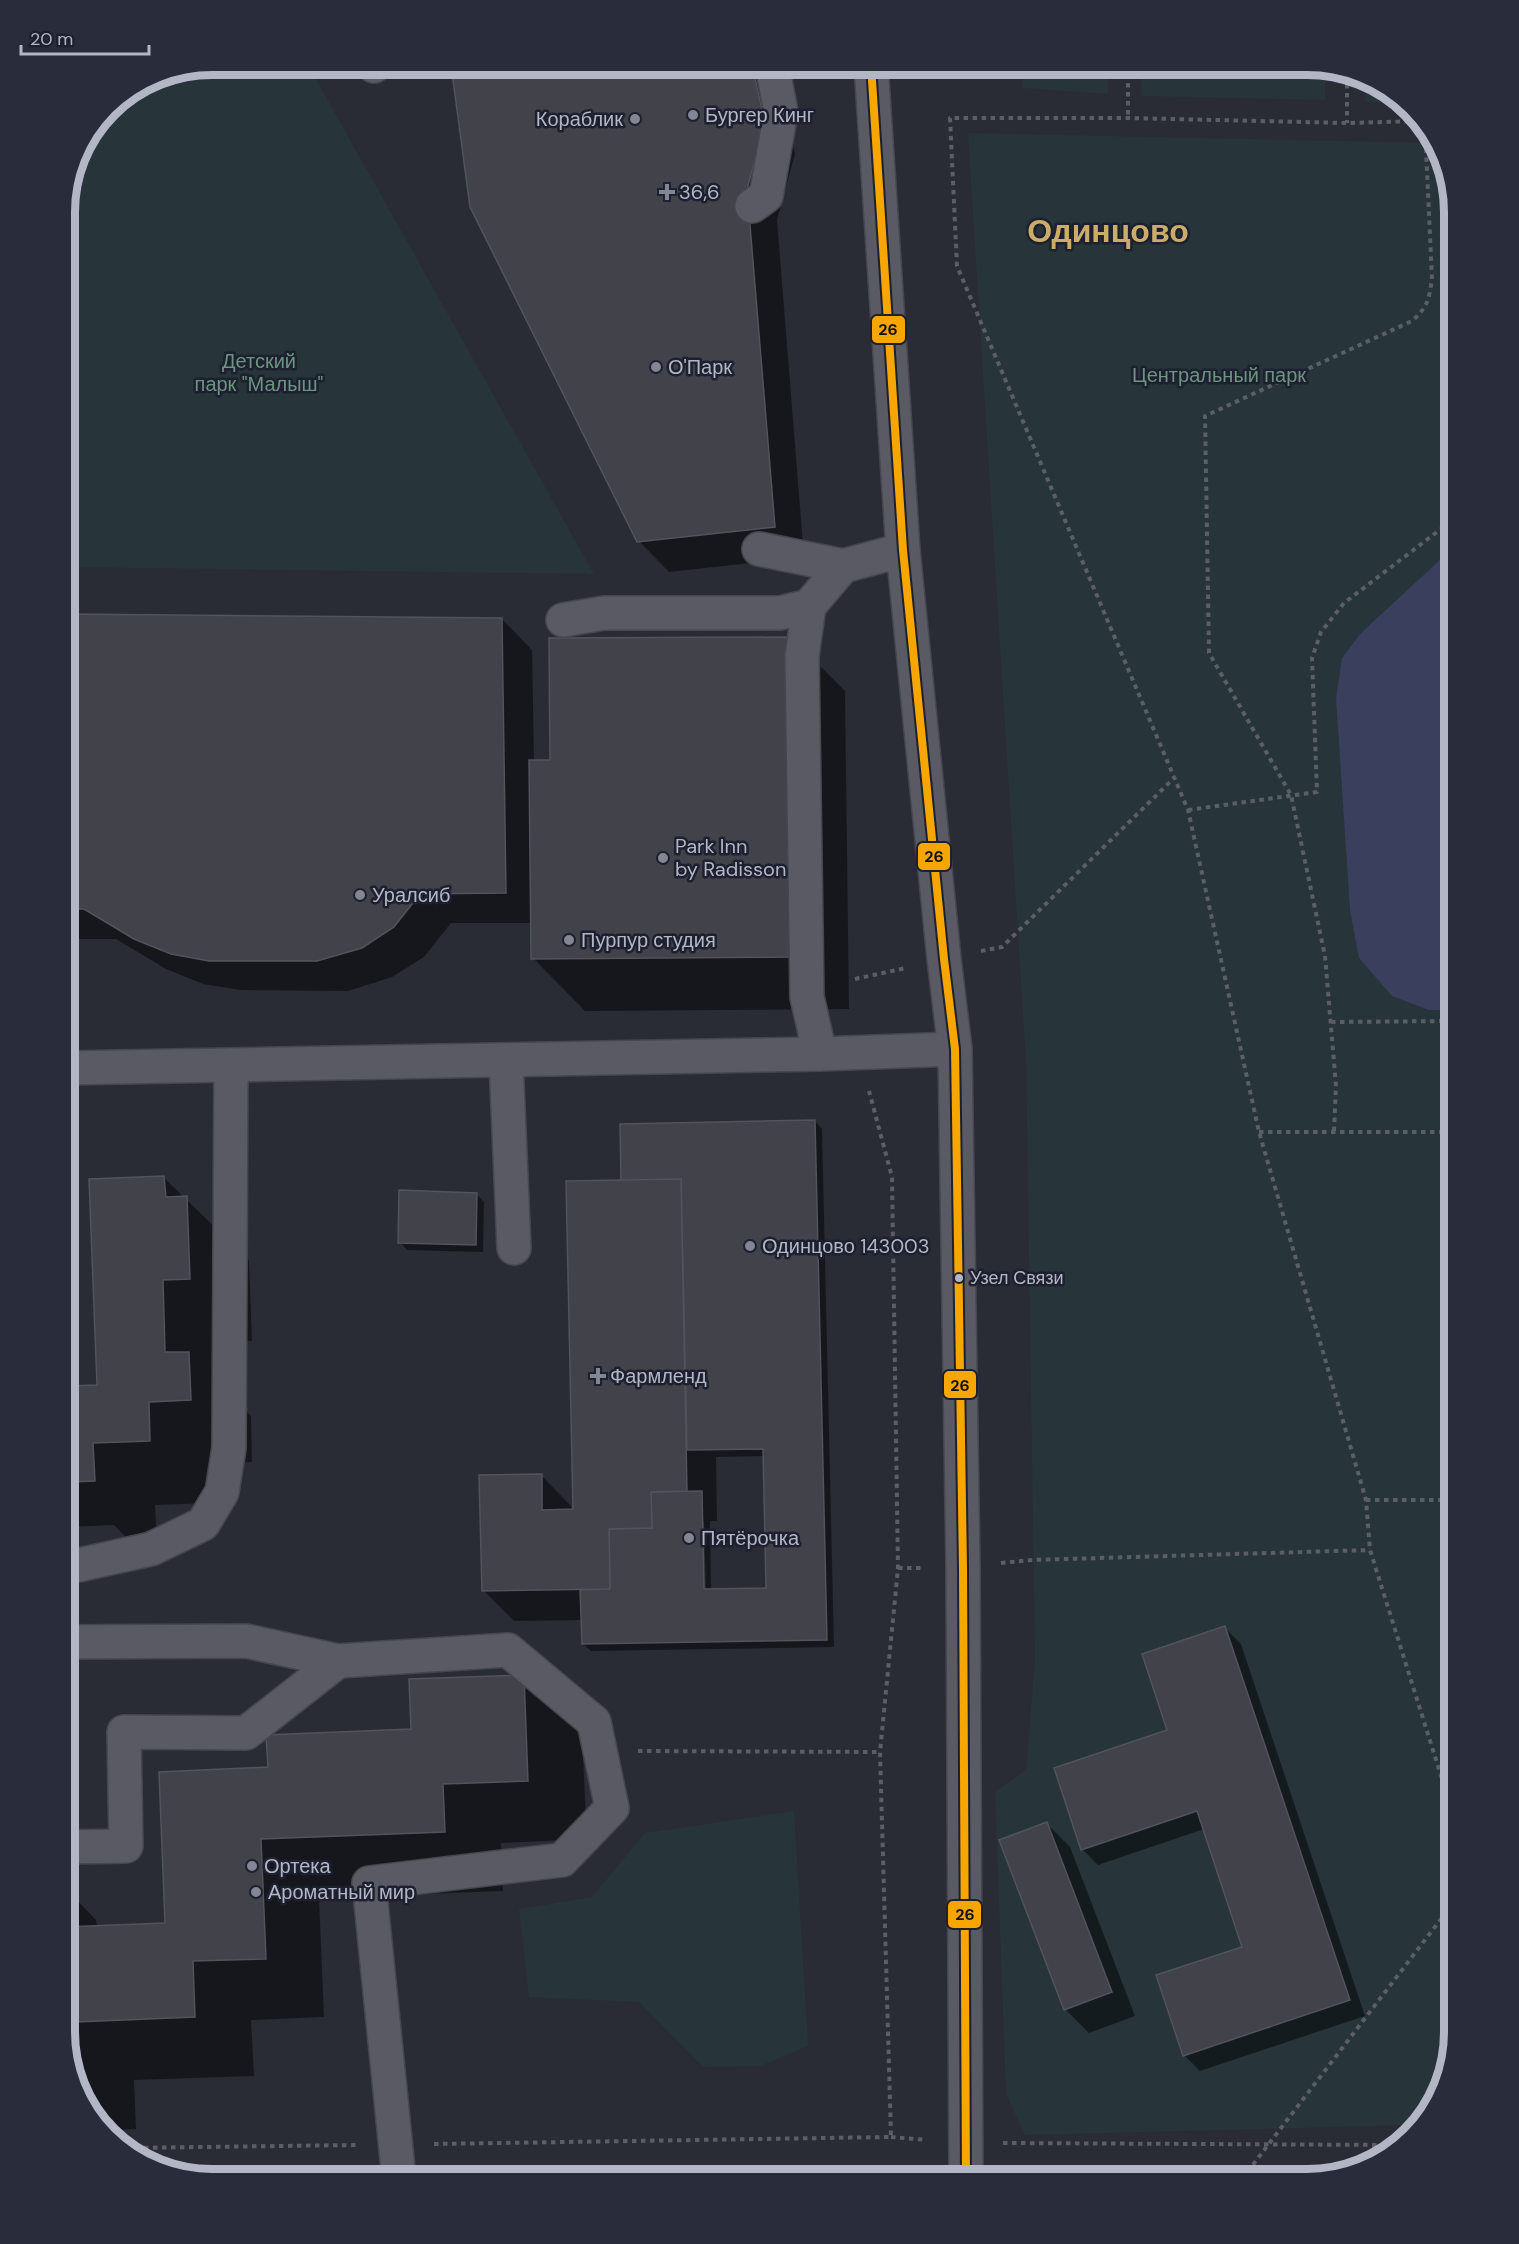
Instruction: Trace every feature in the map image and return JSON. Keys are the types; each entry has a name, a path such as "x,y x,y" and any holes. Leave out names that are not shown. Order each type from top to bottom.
{"street":[{"path":"752,206 766,196 781,112 774,75"},
{"path":"872,75 903,549 955,1049 963,1568 966,2169"},
{"path":"759,549 843,566 903,549"},
{"path":"820,1054 807,997 802,656 809,606 843,566"},
{"path":"563,620 604,612 780,613 809,606"},
{"path":"75,1068 820,1054 955,1049"},
{"path":"506,1060 514,1248"},
{"path":"75,1565 151,1549 203,1524 222,1492 229,1448 231,1065"},
{"path":"75,1642 246,1641 338,1661 508,1650 594,1722 612,1808 562,1860 369,1883 398,2169"},
{"path":"75,1847 126,1846 124,1732 246,1733 338,1661"}],"path":[{"path":"1128,75 1128,118"},
{"path":"1347,81 1347,123"},
{"path":"1409,121 1347,123 1128,118 950,118 957,266 1188,810 1259,1132 1366,1500 1370,1550 1444,1783"},
{"path":"1334,1131 1336,1086 1325,956 1291,795 1209,653 1205,416 1412,321 1424,310 1430,297 1432,279 1426,143"},
{"path":"1188,810 1317,792 1312,658 1321,632 1344,603 1444,527"},
{"path":"855,980 1002,947 1174,777"},
{"path":"1331,1022 1444,1021"},
{"path":"859,1053 892,1177 898,1568 880,1752 891,2137"},
{"path":"1259,1132 1444,1132"},
{"path":"1366,1500 1444,1500"},
{"path":"898,1568 963,1568 1032,1560 1370,1550"},
{"path":"600,1752 880,1752"},
{"path":"1251,2169 1444,1916"},
{"path":"139,2148 891,2137 965,2142 1385,2145"}],"green space":[{"name":"Детский парк \"Малыш\"","path":"212,75 314,75 594,574 75,567 75,203 85,160 93,143 109,122 143,93 176,80"},
{"path":"1023,75 1109,75 1108,94 1022,88"},
{"path":"1142,75 1326,77 1325,100 1141,96"},
{"path":"1365,88 1388,102 1365,102"},
{"name":"Центральный парк","path":"968,133 1426,143 1439,176 1444,212 1444,2032 1443,2050 1434,2084 1426,2101 1407,2125 1025,2135 1006,2094 995,1792 1026,1770 1035,1659 1026,1061"},
{"path":"794,1811 808,2046 760,2066 703,2067 639,2002 529,1997 519,1909 592,1897 645,1833"}],"water":[{"path":"1444,556 1444,1010 1429,1010 1392,996 1359,958 1350,910 1336,698 1342,658 1361,633"}],"building":[{"name":"О'Парк","path":"452,75 754,75 765,123 747,189 775,527 637,542 470,207"},
{"path":"75,614 502,618 506,893 420,894 394,927 362,948 317,961 209,961 171,954 134,939 84,909 75,909"},
{"name":"Park Inn by Radisson","path":"793,637 797,957 531,959 529,760 550,760 549,638"},
{"path":"815,1120 827,1640 582,1644 580,1590 610,1589 609,1529 652,1528 651,1492 702,1491 704,1589 766,1588 763,1449 687,1450 681,1179 621,1181 620,1124"},
{"path":"164,1176 166,1197 187,1196 190,1279 163,1280 165,1352 189,1352 191,1400 149,1402 150,1441 93,1443 95,1481 75,1482 75,1386 97,1385 89,1179"},
{"path":"681,1179 687,1491 651,1492 652,1528 609,1529 610,1589 482,1591 479,1475 542,1474 542,1510 573,1509 566,1181"},
{"path":"399,1190 477,1193 476,1245 398,1243"},
{"path":"1225,1626 1350,2000 1183,2056 1156,1975 1242,1947 1197,1811 1081,1850 1054,1768 1167,1730 1142,1654"},
{"path":"524,1675 528,1781 443,1784 445,1832 261,1839 266,1959 193,1961 195,2017 76,2022 77,2056 75,2032 75,1927 165,1923 159,1772 268,1767 266,1735 411,1729 409,1679"},
{"path":"1047,1822 1112,1992 1064,2010 999,1840"}],"transit line":[{"name":"26","path":"872,75 903,550 955,1049 963,1568 966,2169"}],"place":[{"name":"Бургер Кинг","path":"693,115"},
{"name":"Кораблик","path":"635,119"},
{"name":"36,6","path":"667,192"},
{"name":"О'Парк","path":"656,367"},
{"name":"Park Inn by Radisson","path":"663,858"},
{"name":"Уралсиб","path":"360,895"},
{"name":"Пурпур студия","path":"569,940"},
{"name":"Одинцово 143003","path":"750,1246"},
{"name":"Узел Связи","path":"959,1278"},
{"name":"Фармленд","path":"598,1376"},
{"name":"Пятёрочка","path":"689,1538"},
{"name":"Ортека","path":"252,1866"},
{"name":"Ароматный мир","path":"256,1892"}],"district":[{"name":"Одинцово","path":"1108,231"}]}
